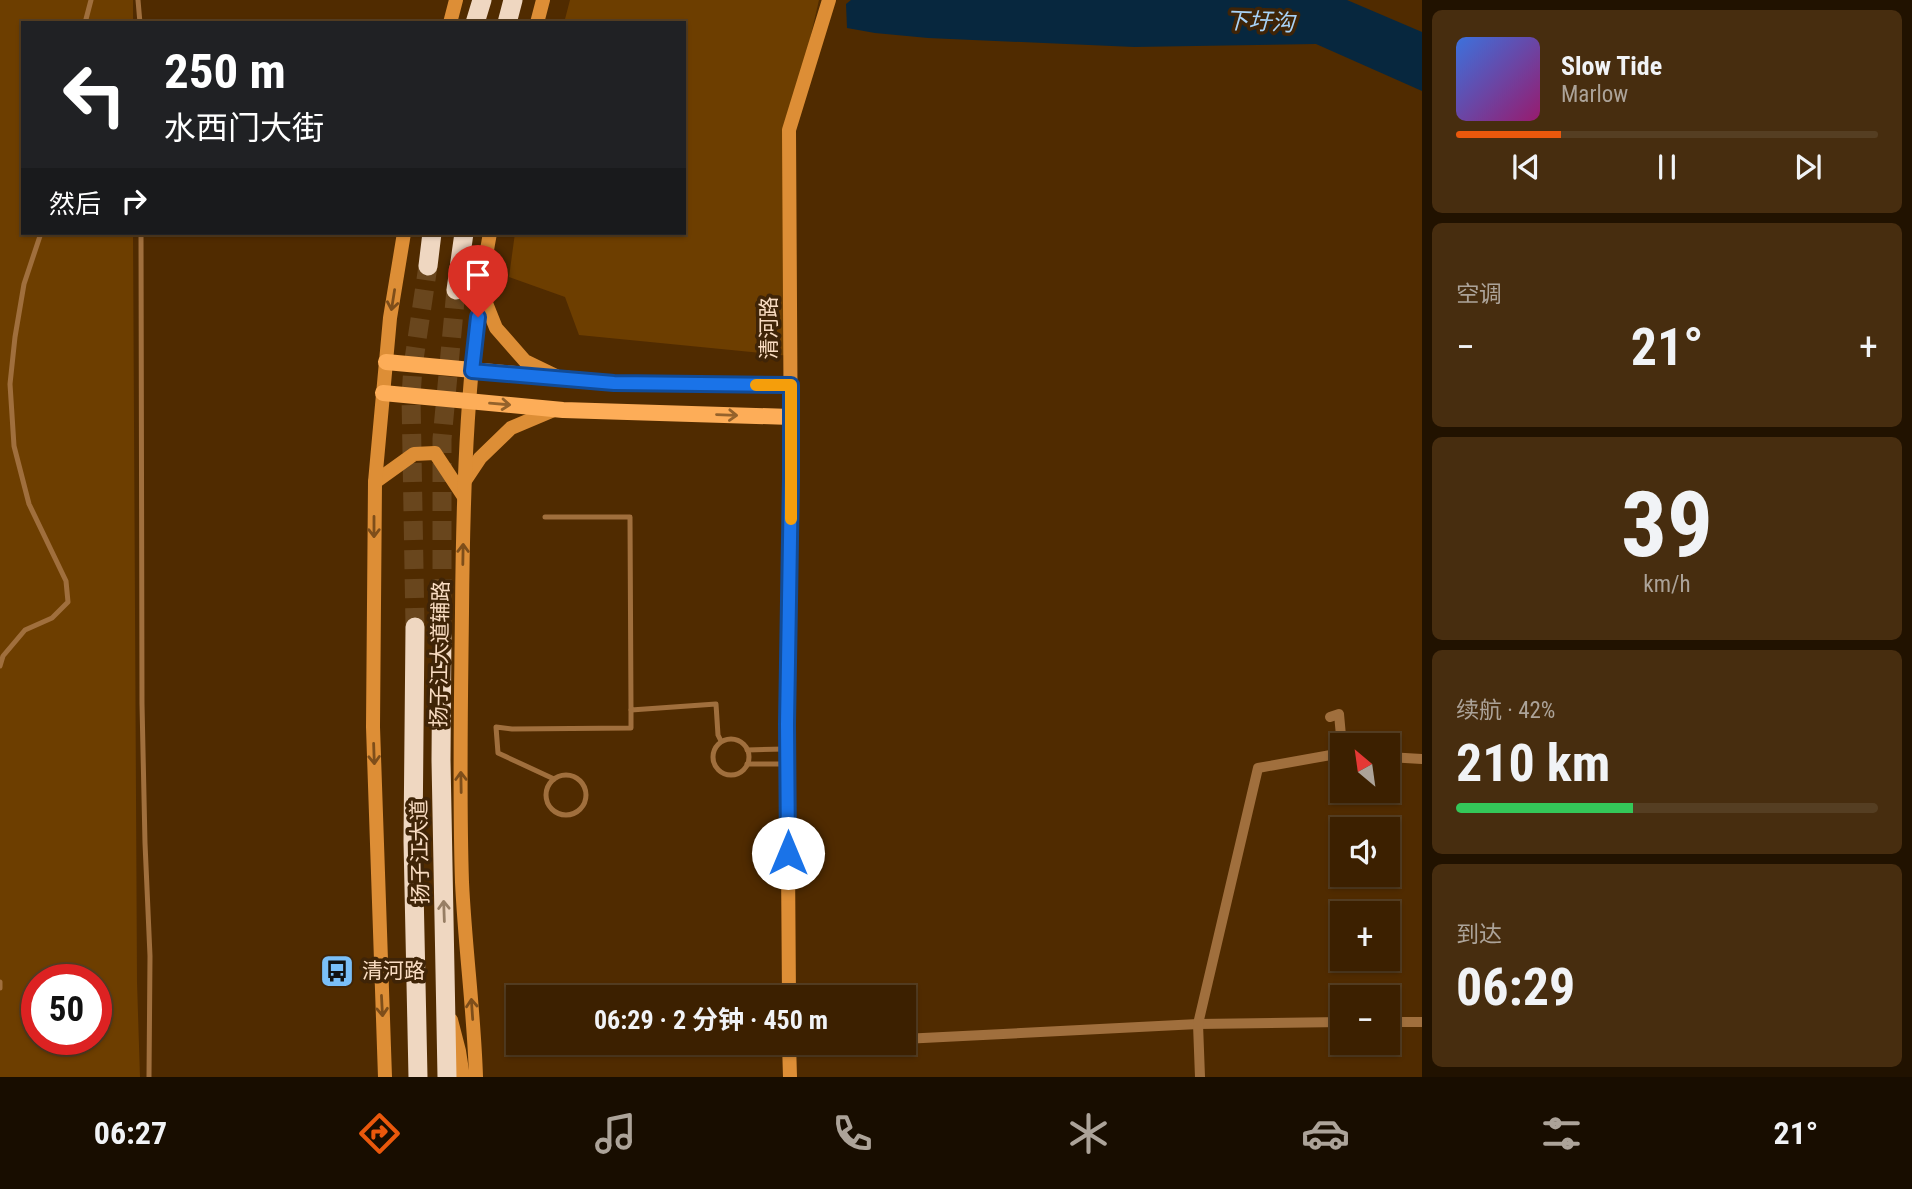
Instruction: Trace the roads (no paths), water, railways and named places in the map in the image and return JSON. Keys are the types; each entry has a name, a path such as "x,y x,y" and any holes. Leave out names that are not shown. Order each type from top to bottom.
{"highway":[{"path":"476,21 482,0"},
{"path":"508,21 513,0"},
{"path":"428,266 432,235"},
{"path":"456,290 464,235"},
{"name":"扬子江大道","path":"415,627 413,841 418,1077"},
{"name":"扬子江大道","path":"442,627 441,760 447,1077"}],"main road":[{"path":"451,21 456,0"},
{"path":"538,21 543,0"},
{"name":"清河路","path":"789,985 789,130 829,0"},
{"path":"385,1077 373,727 375,482 390,318 404,235"},
{"name":"扬子江大道辅路","path":"476,1077 462,869 460,733 464,498 469,401 490,235"},
{"path":"481,289 496,328 525,361 560,379"},
{"path":"386,362 614,383 791,385"},
{"path":"383,393 556,409 791,416"},
{"path":"465,480 480,458 510,428 556,409"},
{"path":"375,482 414,454 435,453 464,498"},
{"path":"447,1005 464,1077"},
{"path":"789,1055 790,1077"}],"street":[{"path":"1330,717 1339,714 1341,733"},
{"path":"1200,1077 1198,1024 1258,768 1330,755"},
{"path":"1400,758 1422,759"},
{"path":"1400,1022 1422,1022"},
{"path":"916,1038 1198,1024 1330,1023"}],"lane":[{"path":"86,21 91,0"},
{"path":"138,0 140,21"},
{"path":"0,666 3,656 25,630 52,618 68,602 66,581 29,504 14,446 10,384 15,337 24,284 40,235"},
{"path":"141,235 142,704 150,956 149,1077"},
{"path":"545,517 630,517 631,728 496,727 498,754 554,779 568,775 580,780 586,793 583,806 578,811 566,815 549,807 546,795 554,779"},
{"path":"631,710 716,704 718,735 721,741"},
{"path":"721,741 739,741 747,750 749,760 739,773 727,775 713,763 712,757 721,741"},
{"path":"747,750 788,757"},
{"path":"747,764 788,757"},
{"path":"0,982 0,988"}],"water":[{"name":"下圩沟","path":"851,0 1347,0 1422,32 1422,91 1316,44 1134,47 928,38 875,33 847,28 846,4"}],"tunnel":[{"path":"415,627 411,396 428,266"},
{"path":"442,627 442,439 456,290"}],"place":[{"name":"清河路","path":"337,971"}]}
